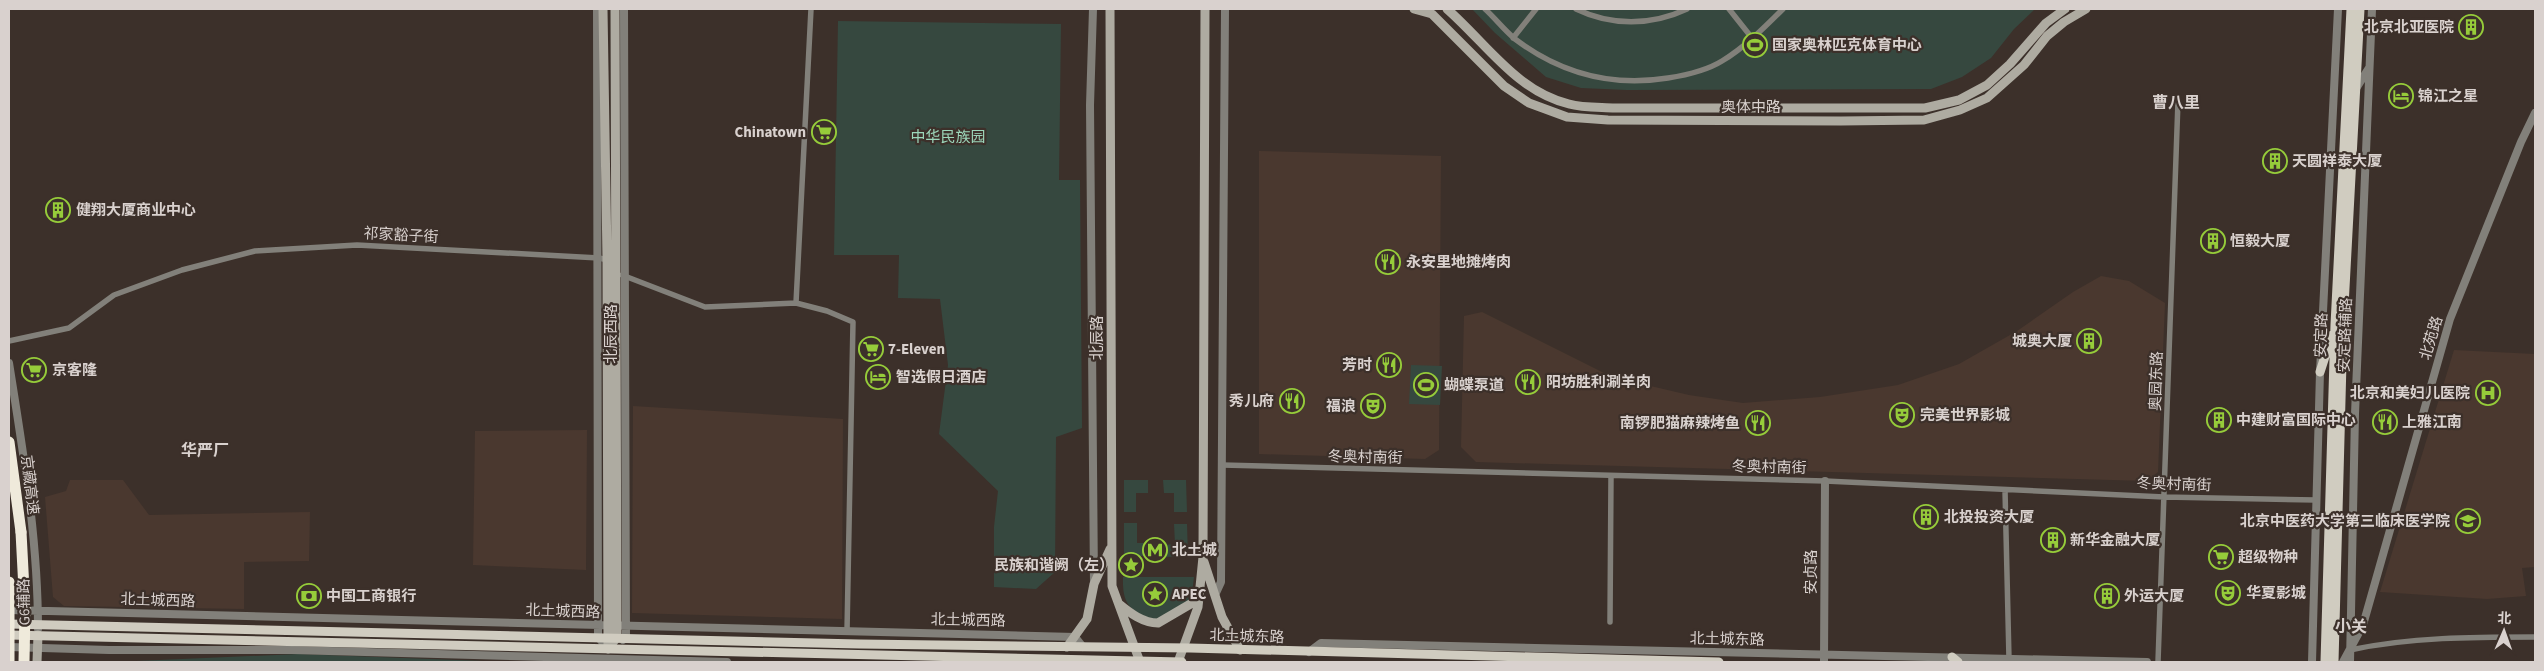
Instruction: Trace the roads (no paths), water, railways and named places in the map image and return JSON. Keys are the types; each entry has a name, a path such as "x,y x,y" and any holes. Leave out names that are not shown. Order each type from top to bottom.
{"highway":[{"name":"京藏高速","path":"9,442 21,532 25,610 24,662"},
{"path":"9,581 9,662"}],"main road":[{"name":"北辰西路","path":"603,9 603,526 613,637 608,657"},
{"name":"北辰西路","path":"612,626 616,273 615,9"},
{"name":"北辰路","path":"1110,9 1112,586 1140,662"},
{"path":"9,634 608,657 1180,662 1199,599 1203,559 1205,9"},
{"name":"奥体中路","path":"1414,9 1432,14 1504,86 1530,104 1567,117 1608,120 1825,121 1924,120 1960,110 1986,98 2000,88 2024,65 2047,36 2064,22 2086,9"},
{"name":"奥体中路","path":"1447,9 1514,75 1534,91 1570,105 1615,108 1925,108 1959,100 1987,85 2010,64 2046,23 2066,9"},
{"name":"安定路","path":"2325,662 2335,325 2351,9"},
{"name":"安定路","path":"2334,662 2343,326 2360,9"},
{"path":"2320,372 2335,325"},
{"path":"1067,647 1087,619 1094,584 1111,546"},
{"path":"1203,559 1222,617 1240,650"},
{"path":"1118,604 1140,618 1151,623 1158,623 1199,599"},
{"name":"北土城西路","path":"9,624 1135,647"},
{"name":"G6辅路","path":"37,662 38,635"},
{"name":"北土城东路","path":"1135,647 1309,652 1441,659 1719,662"}],"street":[{"name":"北辰西路","path":"597,9 603,258"},
{"name":"北辰西路","path":"624,9 626,638"},
{"path":"796,303 811,9"},
{"name":"北辰路","path":"1093,9 1090,115 1094,584"},
{"path":"1215,595 1221,582 1225,9"},
{"path":"1485,9 1513,38 1545,59 1580,74 1620,81 1657,80 1694,74 1722,61 1752,38 1783,9"},
{"path":"1513,38 1536,9"},
{"path":"1576,9 1598,18 1625,22 1652,20 1687,9"},
{"path":"1729,9 1752,38"},
{"name":"安定路辅路","path":"2320,372 2338,9"},
{"name":"安定路辅路","path":"2350,662 2355,414 2372,9"},
{"name":"安定路","path":"2356,90 2370,66"},
{"name":"奥园东路","path":"2158,662 2178,101"},
{"name":"北苑路","path":"2343,662 2363,625 2450,319 2521,142 2535,113"},
{"name":"祁家豁子街","path":"9,341 70,328 114,294 182,270 255,251 358,245 603,258"},
{"path":"603,258 616,273 705,307 796,303 827,311 853,322 847,631"},
{"name":"G6辅路","path":"9,363 26,464 37,575 38,635"},
{"name":"安定路","path":"2312,662 2320,372"},
{"name":"冬奥村南街","path":"1222,466 1825,481 2164,497 2316,500"},
{"path":"1610,622 1611,476"},
{"name":"安贞路","path":"1824,658 1825,481"},
{"path":"2005,490 2009,659"},
{"name":"北辰西路","path":"598,637 603,526"},
{"path":"9,581 37,575"},
{"name":"北土城西路","path":"9,610 1075,637"},
{"path":"598,637 608,657"},
{"path":"1075,637 1083,647"},
{"path":"608,657 626,638"},
{"path":"2350,650 2370,646 2431,640 2535,638"},
{"name":"北土城东路","path":"1309,652 1321,643 1442,645 1824,658 2147,662"},
{"path":"1441,659 1442,645"},
{"path":"9,647 38,649 292,650 608,657 727,662"}],"place":[{"name":"北京北亚医院","path":"2471,27"},
{"name":"国家奥林匹克体育中心","path":"1755,45"},
{"name":"锦江之星","path":"2401,96"},
{"name":"Chinatown","path":"824,132"},
{"name":"天圆祥泰大厦","path":"2275,161"},
{"name":"健翔大厦商业中心","path":"58,210"},
{"name":"恒毅大厦","path":"2213,241"},
{"name":"永安里地摊烤肉","path":"1388,262"},
{"name":"城奥大厦","path":"2089,341"},
{"name":"7-Eleven","path":"871,349"},
{"name":"芳时","path":"1389,365"},
{"name":"京客隆","path":"34,370"},
{"name":"智选假日酒店","path":"878,377"},
{"name":"阳坊胜利涮羊肉","path":"1528,382"},
{"name":"蝴蝶泵道","path":"1426,385"},
{"name":"北京和美妇儿医院","path":"2488,393"},
{"name":"秀儿府","path":"1292,401"},
{"name":"福浪","path":"1373,406"},
{"name":"完美世界影城","path":"1902,415"},
{"name":"中建财富国际中心","path":"2219,420"},
{"name":"上雅江南","path":"2385,422"},
{"name":"南锣肥猫麻辣烤鱼","path":"1758,423"},
{"name":"北投投资大厦","path":"1926,517"},
{"name":"北京中医药大学第三临床医学院","path":"2468,521"},
{"name":"新华金融大厦","path":"2053,540"},
{"name":"北土城","path":"1155,550"},
{"name":"超级物种","path":"2221,557"},
{"name":"民族和谐阙（左）","path":"1131,565"},
{"name":"华夏影城","path":"2228,593"},
{"name":"APEC","path":"1155,594"},
{"name":"中国工商银行","path":"309,596"},
{"name":"外运大厦","path":"2107,596"}],"district":[{"name":"曹八里","path":"2176,102"},
{"name":"华严厂","path":"205,450"},
{"name":"小关","path":"2351,626"}],"park label":[{"name":"中华民族园","path":"948,137"}]}
